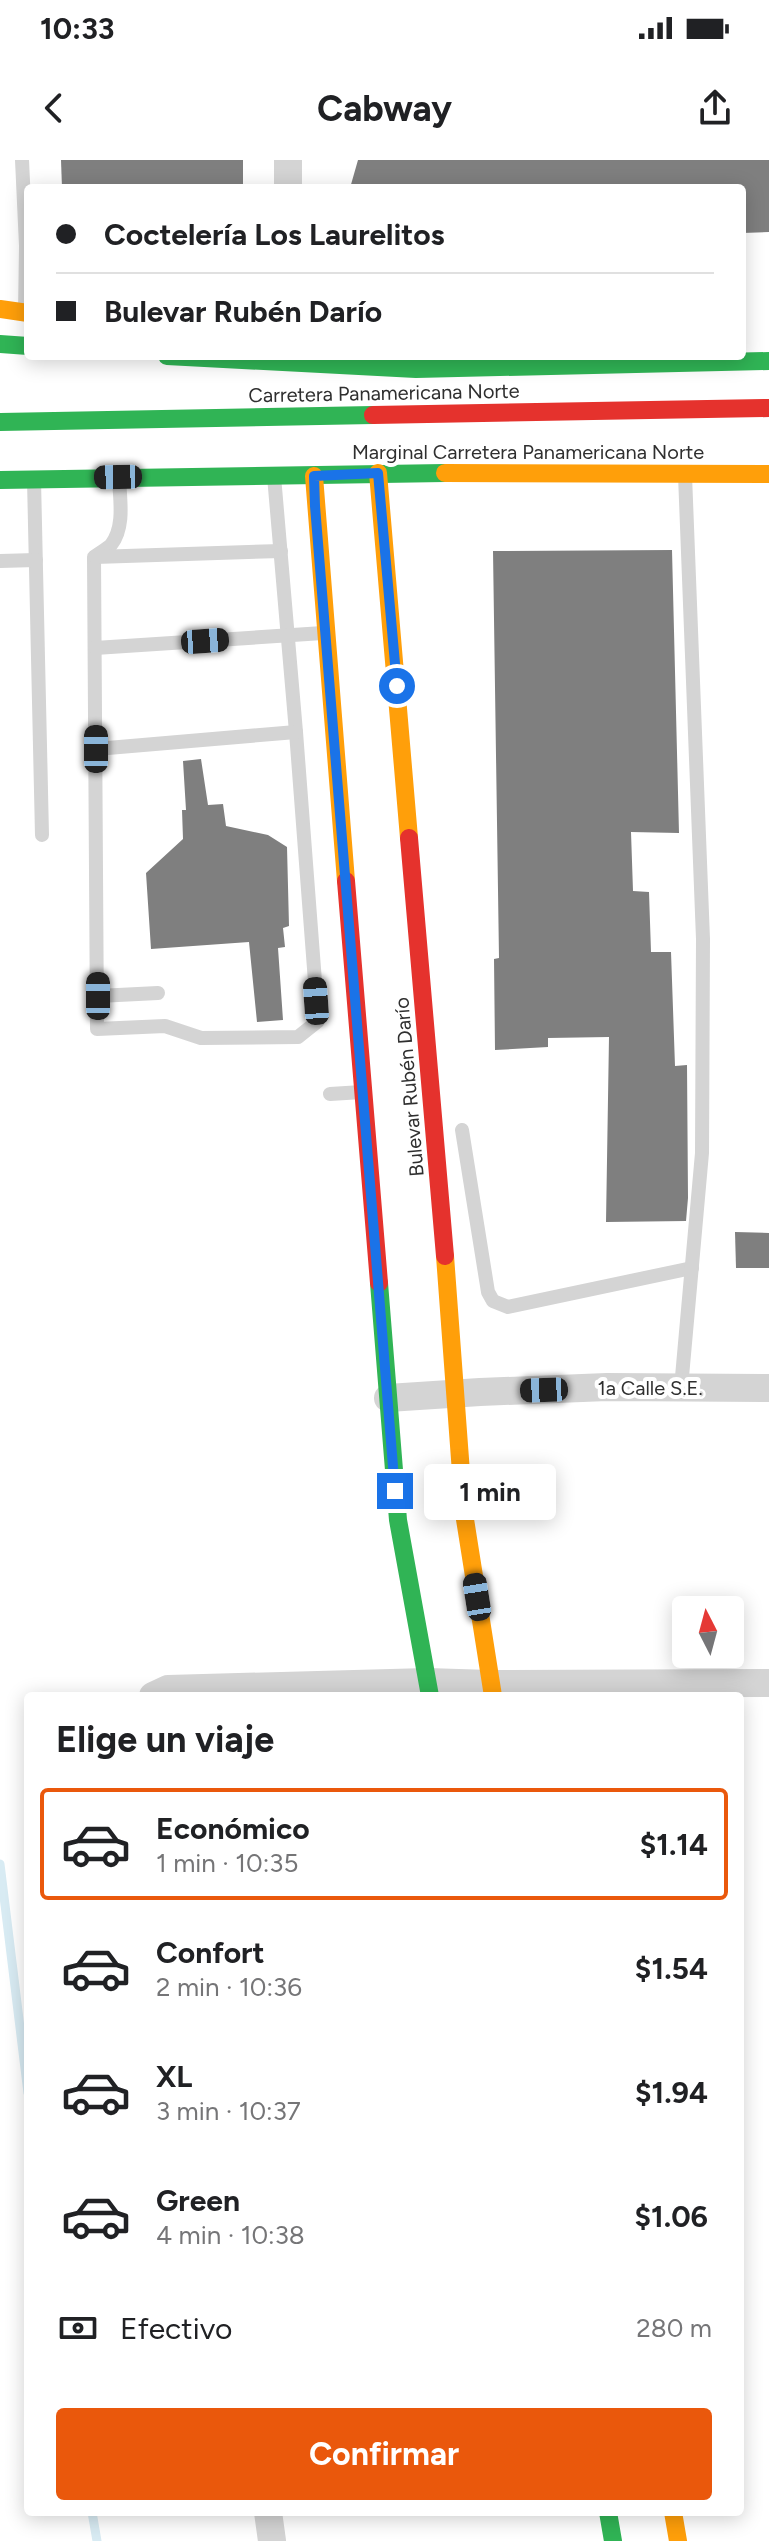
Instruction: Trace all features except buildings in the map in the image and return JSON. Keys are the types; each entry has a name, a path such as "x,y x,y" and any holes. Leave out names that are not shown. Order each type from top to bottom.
{"main road":[{"path":"0,309 24,313"},
{"path":"0,344 24,346"},
{"name":"Carretera Panamericana Norte","path":"244,360 416,369 769,361"},
{"path":"356,360 416,369"},
{"name":"Carretera Panamericana Norte","path":"0,422 769,408"},
{"name":"Marginal Carretera Panamericana Norte","path":"0,480 378,473 769,474"},
{"name":"Bulevar Rubén Darío","path":"378,473 464,1513 492,1690"},
{"path":"314,476 388,1398 393,1521 429,1689"},
{"path":"609,2516 613,2541"},
{"path":"674,2516 678,2541"}],"street":[{"path":"288,160 288,184"},
{"name":"1a Calle S.E.","path":"388,1398 607,1387 769,1388"},
{"path":"162,1692 168,1689 492,1690 769,1683"},
{"path":"269,2516 272,2541"}],"lane":[{"path":"22,160 24,203"},
{"path":"681,1388 702,1153 703,939 685,475"},
{"path":"94,557 97,1029 165,1026 201,1038 298,1037 318,1021 274,476"},
{"path":"94,557 110,545 117,530 121,514 118,477"},
{"path":"34,479 42,835"},
{"path":"94,557 281,551"},
{"path":"0,561 36,560"},
{"path":"95,648 325,633"},
{"path":"96,749 296,732"},
{"path":"98,996 158,993"},
{"path":"330,1094 362,1092"},
{"path":"462,1130 488,1292 493,1301 508,1307 692,1268"}],"waterway":[{"path":"0,1864 24,2060"},
{"path":"93,2516 97,2541"}],"traffic: fast":[{"path":"0,344 24,346"},
{"path":"244,360 416,369 769,361"},
{"path":"0,422 373,415"},
{"path":"0,480 445,473"},
{"path":"379,1283 398,1520 429,1692"},
{"path":"609,2516 613,2541"}],"traffic: slow":[{"path":"0,309 24,312"},
{"path":"378,473 409,838"},
{"path":"445,473 769,474"},
{"path":"314,476 346,881"},
{"path":"445,1256 464,1513 492,1692"},
{"path":"674,2516 678,2541"}],"traffic: jam":[{"path":"373,415 769,408"},
{"path":"409,838 445,1256"},
{"path":"346,881 379,1283"}],"route":[{"path":"395,1491 314,476 378,473 397,686"}]}
